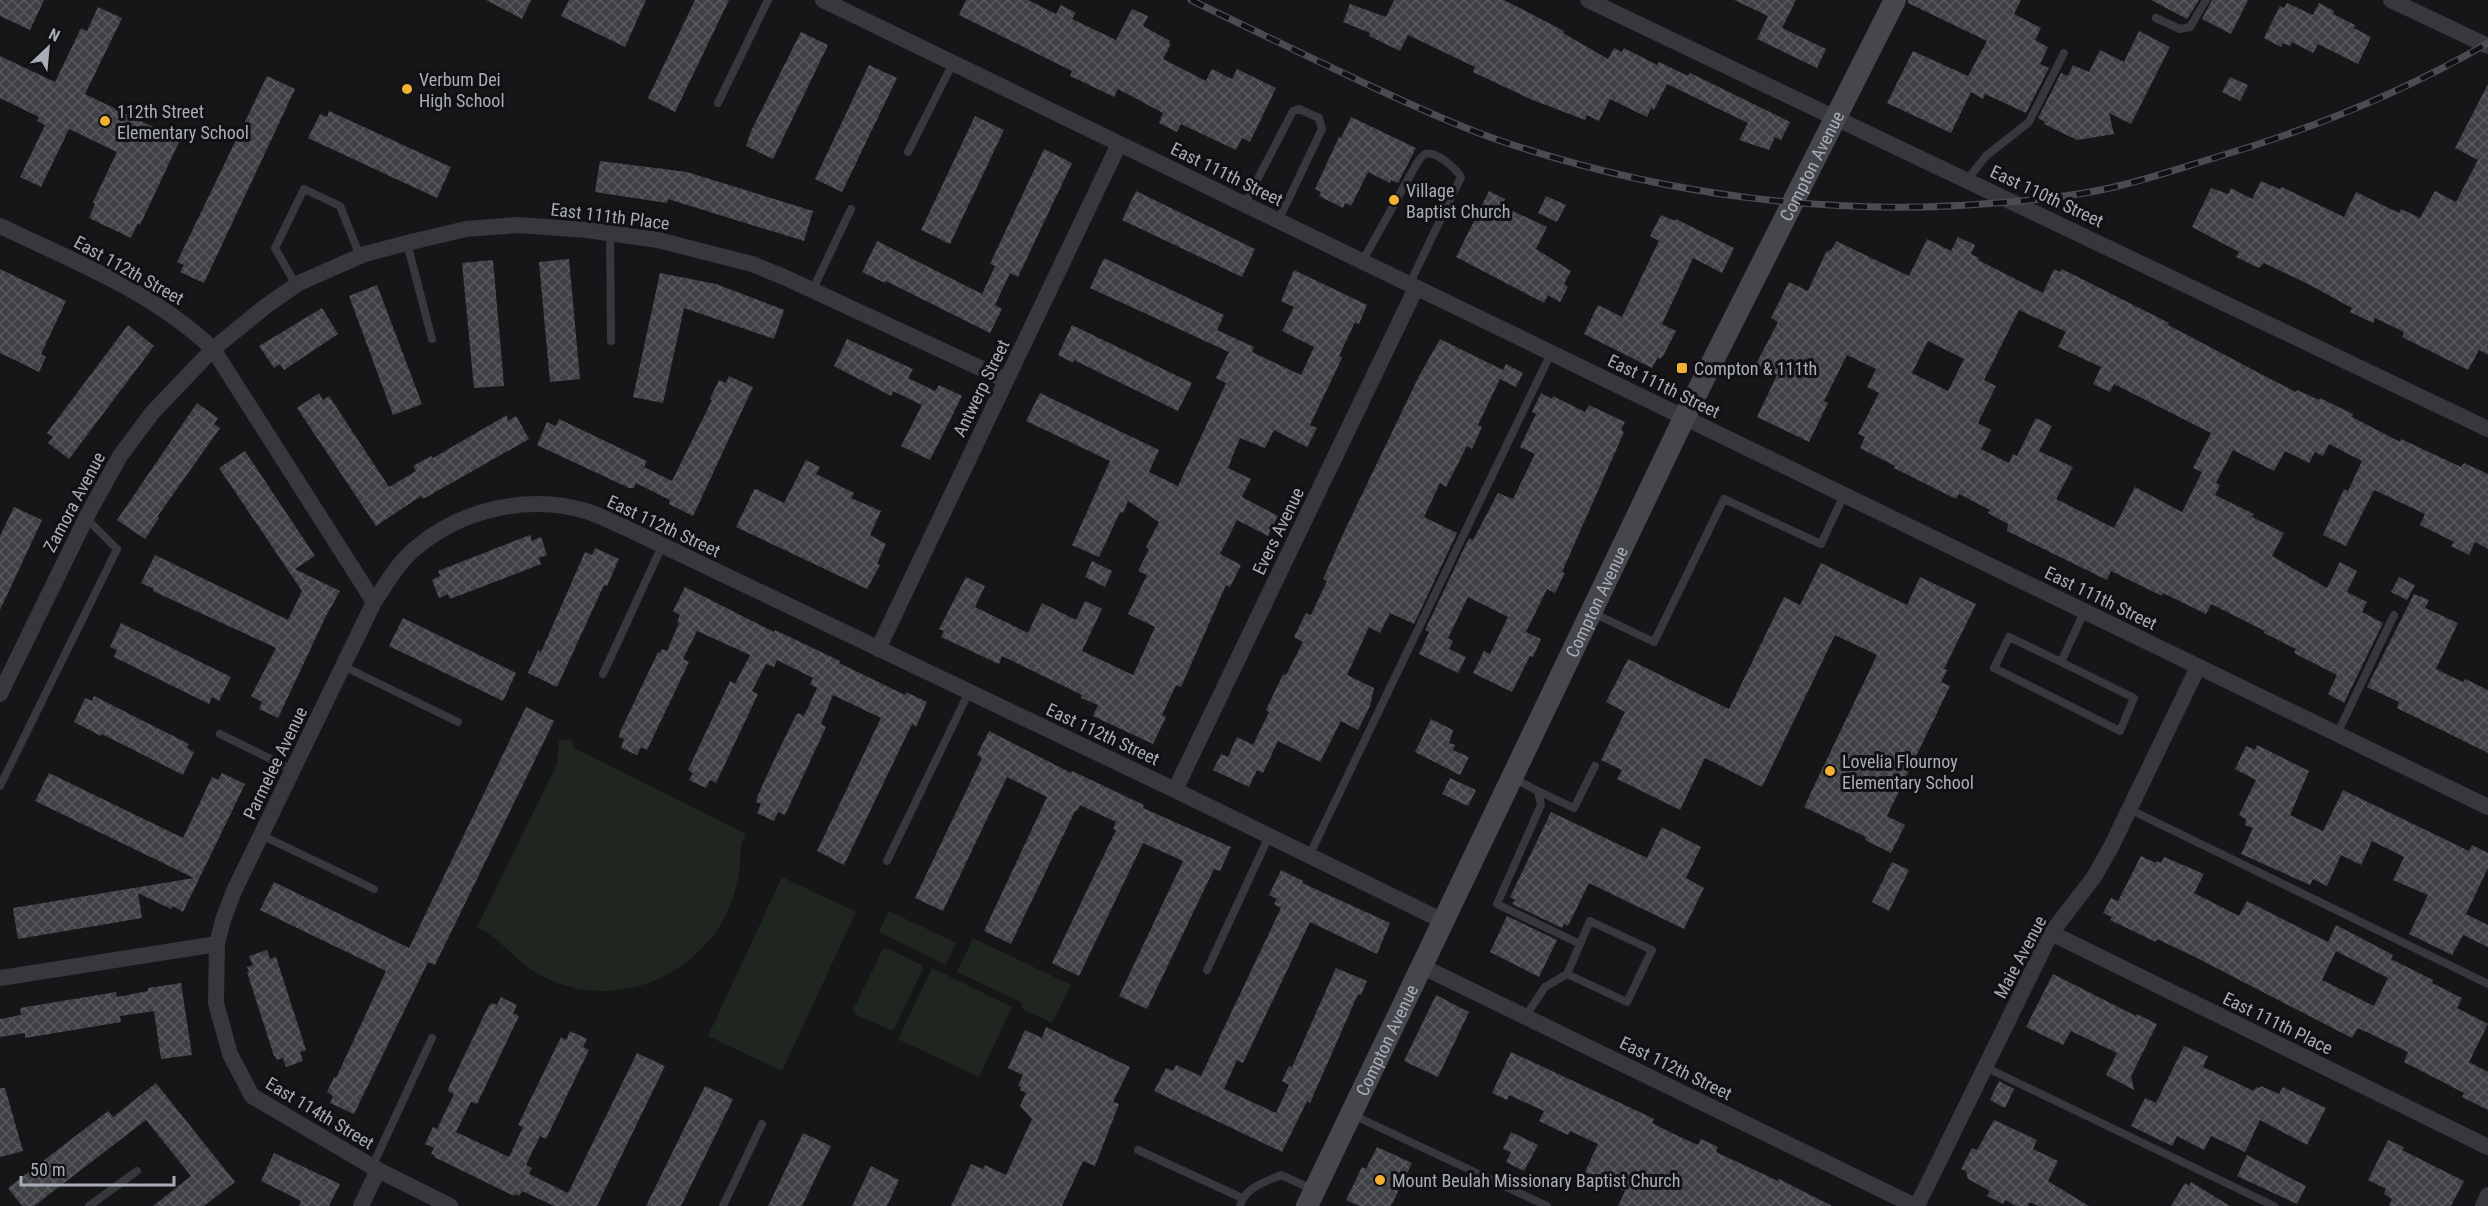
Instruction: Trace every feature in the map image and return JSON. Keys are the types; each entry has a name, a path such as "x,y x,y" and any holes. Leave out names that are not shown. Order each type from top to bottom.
{"main road":[{"name":"Compton Avenue","path":"1311,1198 1684,418 1895,0"}],"street":[{"name":"East 111th Street","path":"823,0 2488,807"},
{"name":"East 110th Street","path":"1588,0 2488,429"},
{"path":"2391,0 2488,46"},
{"name":"Antwerp Street","path":"878,649 1119,144"},
{"name":"East 111th Place","path":"213,348 296,285 332,267 360,256 466,229 518,225 610,233 658,240 752,264 813,289 1006,380"},
{"name":"East 112th Street","path":"0,226 157,303 189,326 213,348 374,602 393,574 416,548 441,530 476,514 507,506 543,504 586,511 1175,790 1443,921"},
{"name":"Evers Avenue","path":"1175,790 1413,286"},
{"name":"Zamora Avenue","path":"0,694 120,456 152,413 213,348"},
{"name":"Parmelee Avenue","path":"217,944 234,891 374,602"},
{"name":"Maie Avenue","path":"1916,1206 2051,933 2094,877 2198,667"},
{"name":"East 111th Place","path":"2051,933 2488,1148"},
{"path":"0,978 217,944"},
{"name":"East 114th Street","path":"217,944 216,1003 230,1054 252,1096 375,1169 450,1206"},
{"name":"East 112th Street","path":"1421,966 1916,1206"},
{"path":"361,1206 375,1169"},
{"path":"2483,1206 2488,1195"}],"lane":[{"path":"718,104 768,0"},
{"path":"2156,18 2180,29 2190,27 2206,0"},
{"path":"1967,180 1986,156 2029,122 2064,53"},
{"path":"908,152 952,63"},
{"path":"1244,205 1293,111 1299,109 1319,118 1322,129 1278,221"},
{"path":"1362,262 1417,163 1424,154 1429,153 1451,164 1461,177 1413,286"},
{"path":"296,285 275,248 304,189 340,206 360,256"},
{"path":"813,289 851,209"},
{"path":"610,233 611,341"},
{"path":"408,243 432,339"},
{"path":"1309,856 1551,353"},
{"path":"1591,612 1654,642 1724,499 1821,544 1844,495"},
{"path":"0,786 117,549 87,518"},
{"path":"603,674 662,546"},
{"path":"2061,662 2084,612"},
{"path":"2337,734 2394,615"},
{"path":"2008,637 2061,662 2134,698 2120,731 1994,668 2008,637"},
{"path":"343,666 458,722"},
{"path":"887,861 969,692"},
{"path":"220,734 293,770"},
{"path":"1512,777 1574,808 1595,766"},
{"path":"1538,791 1541,805 1497,904 1580,944"},
{"path":"2130,808 2488,984"},
{"path":"261,835 374,889"},
{"path":"1207,970 1269,836"},
{"path":"1525,1017 1545,987 1567,974 1590,921 1652,950 1627,1002 1567,974"},
{"path":"375,1169 432,1038"},
{"path":"1985,1067 2274,1206"},
{"path":"1351,1114 1546,1206"},
{"path":"723,1206 762,1124"},
{"path":"1138,1150 1241,1202 1257,1185 1281,1175 1311,1198"},
{"path":"89,1206 137,1171"}],"shaded area":[{"path":"571,739 574,748 746,834 741,845 739,871 733,898 725,917 710,940 691,959 645,984 620,990 594,991 567,986 532,970 494,938 477,927 557,764 559,741"},
{"path":"782,877 856,912 782,1071 708,1036"},
{"path":"889,911 956,943 946,965 879,932"},
{"path":"973,938 1071,985 1052,1023 1021,1008 1023,1003 957,972"},
{"path":"887,948 921,965 923,969 894,1029 890,1030 855,1014 853,1010 883,949"},
{"path":"932,968 1012,1007 979,1077 898,1039"}],"building":[{"path":"0,0 44,0 30,30 0,16"},
{"path":"486,0 531,0 522,19"},
{"path":"569,0 646,0 625,47 561,16"},
{"path":"695,0 729,0 675,112 648,98"},
{"path":"966,0 1028,0 1056,14 1061,5 1076,13 1072,19 1116,40 1132,9 1148,16 1143,26 1170,41 1168,43 1171,44 1163,59 1206,81 1212,69 1232,79 1237,69 1276,88 1250,142 1242,138 1236,150 1181,124 1177,132 1159,123 1163,113 1118,89 1114,97 1070,76 1072,71 959,15"},
{"path":"1394,0 1504,0 1564,31 1563,33 1608,59 1614,48 1622,52 1624,48 1657,65 1659,62 1688,76 1690,73 1790,122 1781,140 1775,137 1769,150 1739,140 1748,123 1667,84 1654,110 1651,108 1647,117 1610,99 1599,121 1587,115 1585,120 1530,99 1473,72 1475,67 1408,35 1400,51 1369,36 1370,33 1343,22 1350,4 1386,17"},
{"path":"1734,0 1796,0 1782,28 1826,49 1817,68 1757,39 1768,16"},
{"path":"1908,0 2021,0 2014,14 2041,28 2035,40 2048,47 2040,64 2049,68 2026,113 1985,94 1983,99 1971,92 1951,133 1887,103 1913,51 1968,76 1987,41 1908,3"},
{"path":"2151,0 2199,0 2187,19"},
{"path":"2212,0 2248,0 2231,34 2202,19"},
{"path":"2287,3 2313,15 2319,3 2371,37 2358,64 2318,44 2313,53 2292,42 2290,46 2283,43 2281,47 2264,38 2280,6 2284,8"},
{"path":"98,7 122,18 85,94 180,140 140,225 138,223 131,238 89,218 95,204 93,202 117,152 69,129 41,187 20,177 45,125 37,121 39,117 0,98 0,56 55,82 81,28 87,31"},
{"path":"2139,31 2170,47 2131,124 2109,113 2114,134 2077,140 2044,124 2045,122 2038,118 2061,73 2068,76 2073,65 2089,72 2100,50 2124,62"},
{"path":"801,32 828,45 773,159 746,146 751,131"},
{"path":"869,65 897,78 842,192 815,179"},
{"path":"267,76 295,89 204,283 180,272 184,265 177,262"},
{"path":"2230,77 2248,85 2240,101 2222,92"},
{"path":"2488,84 2488,355 2479,350 2468,370 2402,337 2404,332 2375,318 2373,323 2350,312 2352,308 2310,285 2264,263 2259,268 2236,257 2239,252 2192,227 2211,188 2228,194 2231,188 2252,199 2261,181 2279,189 2282,187 2344,217 2356,192 2399,213 2401,209 2420,218 2435,191 2456,202 2478,160 2455,148"},
{"path":"329,111 451,167 437,198 308,138 320,114 327,117"},
{"path":"975,116 1004,130 950,244 921,230"},
{"path":"1351,117 1416,148 1398,183 1391,180 1390,183 1368,172 1351,206 1345,203 1343,208 1319,196 1321,192 1315,189"},
{"path":"1044,149 1072,163 1018,277 1010,273 995,305 1002,309 990,333 886,281 885,283 862,272 877,241 982,294 995,266 990,264"},
{"path":"600,161 687,172 813,211 804,241 668,199 667,203 595,192"},
{"path":"1136,191 1255,249 1242,277 1122,220"},
{"path":"1489,191 1505,199 1502,206 1547,227 1536,249 1571,271 1564,284 1568,287 1560,302 1548,295 1544,303 1456,257"},
{"path":"1546,196 1566,205 1557,222 1538,213"},
{"path":"1661,215 1675,221 1676,219 1734,248 1722,273 1693,258 1662,324 1676,331 1663,356 1660,359 1658,357 1652,368 1584,334 1598,305 1622,317 1659,241 1650,236"},
{"path":"1958,237 1975,245 1971,254 1979,258 1978,260 2043,293 2054,269 2060,272 2062,269 2169,323 2168,325 2296,392 2297,390 2319,400 2320,398 2353,414 2352,417 2400,442 2401,439 2461,467 2464,463 2488,474 2488,549 2475,542 2469,555 2451,546 2454,542 2420,525 2425,514 2374,490 2346,546 2323,535 2344,489 2348,491 2362,461 2329,444 2323,456 2315,452 2309,463 2285,451 2274,471 2233,450 2216,483 2220,485 2215,495 2254,514 2252,517 2284,533 2272,556 2327,588 2340,562 2357,571 2347,592 2367,602 2362,612 2383,623 2344,703 2328,694 2337,675 2294,653 2296,649 2264,633 2265,631 2211,604 2206,614 2111,571 2107,580 2007,531 2008,524 1988,513 1990,510 1959,494 1956,499 1860,448 1865,437 1858,434 1879,393 1867,387 1876,369 1847,355 1824,401 1828,403 1809,442 1757,417 1777,375 1756,364 1778,322 1771,318 1789,282 1808,291 1826,252 1832,249 1836,241 1909,276 1927,239 1951,251","holes":["2019,310 2066,332 2058,347 2101,367 2093,384 2110,392 2114,384 2211,433 2193,468 2202,472 2182,512 2135,487 2114,528 2056,499 2073,467 2039,451 2052,426 2036,418 2017,456 2013,454 2009,463 1981,449 1991,430 1978,423 1996,386 1984,380","1928,341 1964,359 1948,391 1912,373"]},
{"path":"1104,258 1224,315 1217,330 1254,347 1252,352 1301,375 1314,347 1282,331 1294,307 1281,301 1294,270 1367,305 1359,324 1355,322 1339,356 1342,358 1310,425 1317,428 1307,447 1274,430 1265,448 1240,438 1228,468 1251,479 1242,497 1278,516 1268,536 1237,520 1220,554 1241,565 1230,587 1226,585 1181,687 1176,685 1162,715 1166,717 1153,744 1093,716 1098,705 1081,698 1082,695 1002,656 999,664 941,637 944,631 939,629 966,577 985,586 975,607 1028,633 1042,603 1076,620 1085,601 1102,609 1082,651 1133,675 1155,627 1128,614 1147,575 1138,571 1149,549 1146,547 1159,522 1128,501 1123,513 1120,512 1099,557 1072,545 1110,461 1026,421 1040,393 1159,450 1149,472 1178,486 1226,383 1216,378 1229,352 1090,288"},
{"path":"569,259 580,379 550,382 539,262"},
{"path":"493,260 504,386 474,388 462,263"},
{"path":"0,269 66,301 41,354 46,357 39,372 0,353"},
{"path":"660,273 716,284 784,310 774,339 684,308 663,403 633,397"},
{"path":"377,285 422,404 393,415 349,296"},
{"path":"322,308 338,334 284,370 280,364 274,368 259,346"},
{"path":"128,325 154,346 69,459 48,443 53,437 47,433"},
{"path":"1072,325 1192,383 1178,411 1074,360 1073,363 1058,355"},
{"path":"847,339 913,369 908,378 935,391 939,385 962,396 930,460 901,446 922,405 893,391 891,396 834,366"},
{"path":"1440,339 1503,370 1506,364 1523,373 1516,387 1500,379 1478,425 1482,427 1472,449 1467,446 1446,487 1440,483 1424,517 1457,533 1414,624 1390,613 1380,633 1369,627 1347,675 1374,688 1370,706 1358,730 1341,721 1320,762 1278,741 1263,773 1257,770 1249,787 1213,770 1221,754 1228,757 1237,737 1253,745 1269,712 1266,710 1283,674 1286,675 1303,642 1294,637 1306,613 1311,615 1327,581 1323,579 1343,534 1419,376"},
{"path":"729,376 753,387 693,516 669,504 670,500 636,483 634,488 629,488 537,445 547,422 556,426 559,419 647,461 644,467 672,481 712,400 710,399 719,380 726,383"},
{"path":"319,393 323,400 329,396 389,487 416,471 413,466 431,456 433,458 507,415 508,421 516,416 529,439 423,499 421,496 376,526 297,408"},
{"path":"1541,393 1552,399 1553,396 1585,412 1589,405 1625,422 1621,430 1624,432 1562,572 1565,573 1555,593 1547,589 1526,632 1541,639 1512,692 1473,673 1484,651 1490,654 1508,617 1468,597 1448,638 1453,641 1449,649 1466,657 1458,673 1419,654 1429,632 1425,630 1469,538 1473,540 1498,493 1513,499 1535,454 1520,447 1536,414 1532,412"},
{"path":"197,403 218,418 214,424 220,428 157,517 159,518 145,539 117,520"},
{"path":"245,451 315,556 295,569 340,591 278,718 259,709 262,702 251,696 276,648 153,591 154,589 141,583 155,555 288,620 302,591 219,468"},
{"path":"806,460 820,467 816,474 854,493 851,498 881,511 870,535 886,544 877,564 880,565 867,589 736,527 756,489 784,503"},
{"path":"14,507 42,520 0,610 0,536"},
{"path":"530,535 532,541 541,537 547,555 539,558 541,564 450,599 448,594 439,598 432,580 440,576 438,571"},
{"path":"595,548 619,559 607,586 604,585 557,687 528,673 538,650 541,652 585,552 592,555"},
{"path":"1092,561 1112,571 1105,587 1085,577"},
{"path":"1821,563 1907,605 1920,577 1976,604 1944,669 1947,670 1941,682 1950,686 1887,816 1905,825 1891,853 1865,840 1866,837 1804,807 1877,655 1835,635 1762,787 1705,758 1680,810 1617,779 1622,770 1601,760 1625,712 1606,702 1628,659 1729,709 1784,597 1800,605"},
{"path":"2399,577 2415,585 2407,600 2391,592"},
{"path":"685,587 774,632 775,630 840,661 839,663 905,695 906,692 927,702 916,727 912,724 844,865 817,851 881,718 833,695 821,724 826,727 785,815 778,812 774,821 757,813 761,804 756,802 757,797 775,758 795,717 798,713 804,716 817,688 810,684 813,678 777,660 774,667 766,664 752,691 758,694 716,783 710,780 706,788 689,780 693,773 688,770 730,681 735,684 750,655 697,631 683,659 689,662 647,750 641,747 637,755 621,748 624,739 619,737 620,732 658,652 660,653 662,649 667,651 679,623 677,622 680,615 673,611"},
{"path":"2414,594 2429,600 2425,608 2458,623 2436,669 2463,682 2465,679 2488,690 2488,753 2397,708 2399,702 2367,687"},
{"path":"403,618 516,673 503,701 389,646"},
{"path":"121,623 231,677 219,701 212,697 209,704 114,657 117,650 110,647"},
{"path":"94,696 189,744 187,748 194,752 183,775 74,722 85,698 92,701"},
{"path":"526,707 554,721 435,965 428,962 354,1114 330,1103 333,1096 327,1092 334,1077 336,1078 386,971 260,910 274,882 409,948"},
{"path":"1431,719 1453,730 1449,743 1455,745 1453,750 1469,757 1460,775 1415,752"},
{"path":"989,731 1071,773 1072,771 1144,805 1143,808 1231,847 1220,871 1214,869 1147,1009 1119,996 1183,861 1143,843 1079,976 1052,963 1116,830 1113,829 1116,822 1080,805 1075,811 1011,944 984,931 1047,797 1007,777 943,911 915,898 982,758 977,755"},
{"path":"2257,745 2309,771 2290,815 2323,831 2343,790 2469,851 2472,845 2488,853 2488,868 2466,914 2488,925 2488,947 2463,935 2452,955 2409,934 2428,895 2393,880 2404,857 2372,841 2361,865 2341,855 2327,886 2313,879 2310,885 2241,854 2253,828 2245,825 2246,819 2239,815 2256,780 2235,769 2246,746 2255,750"},
{"path":"49,773 183,838 212,777 218,780 222,773 245,784 183,912 173,906 171,909 138,893 142,918 18,939 13,908 194,878 35,801"},
{"path":"1450,778 1476,790 1468,806 1442,794"},
{"path":"1551,812 1647,858 1662,827 1701,847 1686,878 1704,888 1684,929 1589,883 1568,926 1564,924 1562,928 1512,904 1515,900 1510,897"},
{"path":"2141,856 2156,863 2157,861 2161,863 2164,857 2204,874 2194,893 2239,916 2247,901 2328,942 2336,925 2393,955 2391,959 2433,980 2432,983 2462,998 2457,1008 2488,1024 2469,1062 2488,1072 2488,1110 2462,1097 2464,1093 2404,1062 2408,1052 2358,1028 2352,1038 2193,956 2157,939 2156,942 2110,920 2112,917 2103,913 2111,898 2118,901","holes":["2336,951 2388,978 2374,1006 2322,980"]},
{"path":"1892,862 1909,870 1889,911 1872,902"},
{"path":"1281,870 1303,881 1302,883 1390,923 1377,954 1310,922 1243,1063 1237,1060 1224,1089 1276,1113 1289,1085 1282,1081 1289,1066 1292,1067 1336,968 1367,981 1361,995 1358,994 1310,1103 1307,1101 1282,1152 1154,1091 1166,1068 1173,1071 1176,1065 1201,1076 1281,908 1274,904 1277,899 1269,895"},
{"path":"1507,916 1557,940 1539,977 1490,952"},
{"path":"267,950 270,959 276,957 306,1050 300,1052 303,1061 286,1067 283,1058 277,1060 274,1056 247,972 249,971 247,967 253,965 249,956"},
{"path":"2053,974 2136,1016 2137,1014 2157,1024 2131,1076 2134,1090 2106,1075 2117,1053 2071,1031 2063,1045 2026,1027"},
{"path":"181,983 192,1055 161,1059 154,1011 120,1016 121,1022 25,1038 25,1033 0,1037 0,1019 21,1015 20,1008 116,992 117,997 148,991 148,988"},
{"path":"1436,995 1469,1012 1438,1077 1404,1061"},
{"path":"501,997 517,1005 513,1013 519,1016 477,1104 471,1102 456,1132 509,1157 523,1127 518,1125 561,1037 566,1040 570,1031 587,1039 583,1047 589,1050 546,1139 540,1136 526,1165 532,1168 529,1174 568,1193 637,1053 665,1066 597,1206 554,1206 522,1191 519,1196 515,1194 514,1196 434,1157 435,1155 431,1154 434,1148 425,1144 433,1127 437,1129 454,1094 448,1091 449,1087 488,1007 492,1003 497,1005"},
{"path":"1046,1027 1130,1067 1113,1102 1119,1104 1095,1166 1083,1161 1062,1206 951,1206 971,1164 983,1169 985,1165 1006,1175 1032,1119 1020,1106 1026,1093 1018,1086 1023,1075 1008,1068 1025,1030 1042,1038"},
{"path":"2184,1046 2208,1056 2203,1067 2254,1091 2256,1087 2261,1086 2279,1094 2283,1087 2326,1108 2307,1145 2260,1120 2245,1152 2211,1136 2204,1150 2177,1136 2172,1146 2131,1126 2145,1098 2156,1103"},
{"path":"1511,1052 1654,1119 1652,1123 1680,1137 1698,1145 1701,1139 1718,1147 1716,1152 1778,1181 1779,1179 1832,1206 1618,1206 1625,1191 1585,1172 1598,1144 1570,1131 1568,1135 1539,1121 1544,1111 1509,1095 1507,1100 1492,1093"},
{"path":"1999,1081 2014,1089 2005,1108 1990,1100"},
{"path":"156,1083 235,1182 204,1206 153,1206 191,1176 146,1120 34,1206 22,1206 8,1188 108,1111 113,1117"},
{"path":"705,1086 733,1099 681,1206 646,1206"},
{"path":"0,1088 5,1088 23,1151 0,1157"},
{"path":"1994,1120 2037,1140 2033,1149 2058,1161 2048,1181 2089,1206 2038,1206 2030,1202 2028,1206 2016,1206 2005,1200 2003,1204 1987,1196 1990,1191 1968,1179 1966,1171 1961,1169 1972,1148 1977,1150"},
{"path":"1511,1132 1538,1145 1524,1171 1506,1162 1511,1152 1503,1149"},
{"path":"803,1133 831,1146 802,1206 768,1206"},
{"path":"2388,1140 2404,1147 2402,1150 2464,1181 2451,1206 2389,1206 2392,1199 2384,1194 2386,1189 2368,1180"},
{"name":"Mount Beulah Missionary Baptist Church","path":"1377,1147 1412,1163 1391,1206 1359,1206 1346,1200 1362,1167 1366,1169"},
{"path":"274,1153 340,1184 329,1206 299,1206 301,1201 261,1181"},
{"path":"2247,1155 2306,1186 2297,1204 2237,1176"},
{"path":"871,1166 899,1180 887,1206 852,1206"},
{"path":"2191,1182 2230,1206 2171,1206 2185,1183 2189,1186"}],"railway":[{"path":"1191,0 1410,104 1510,144 1569,162 1689,189 1811,204 1873,207 1934,207 1996,203 2058,197 2131,183 2322,122 2390,94 2488,43"}],"place":[{"name":"Verbum Dei High School","path":"407,89"},
{"name":"112th Street Elementary School","path":"105,121"},
{"name":"Village Baptist Church","path":"1394,200"},
{"name":"Compton & 111th","path":"1682,368"},
{"name":"Lovelia Flournoy Elementary School","path":"1830,771"},
{"name":"Mount Beulah Missionary Baptist Church","path":"1380,1180"}]}
